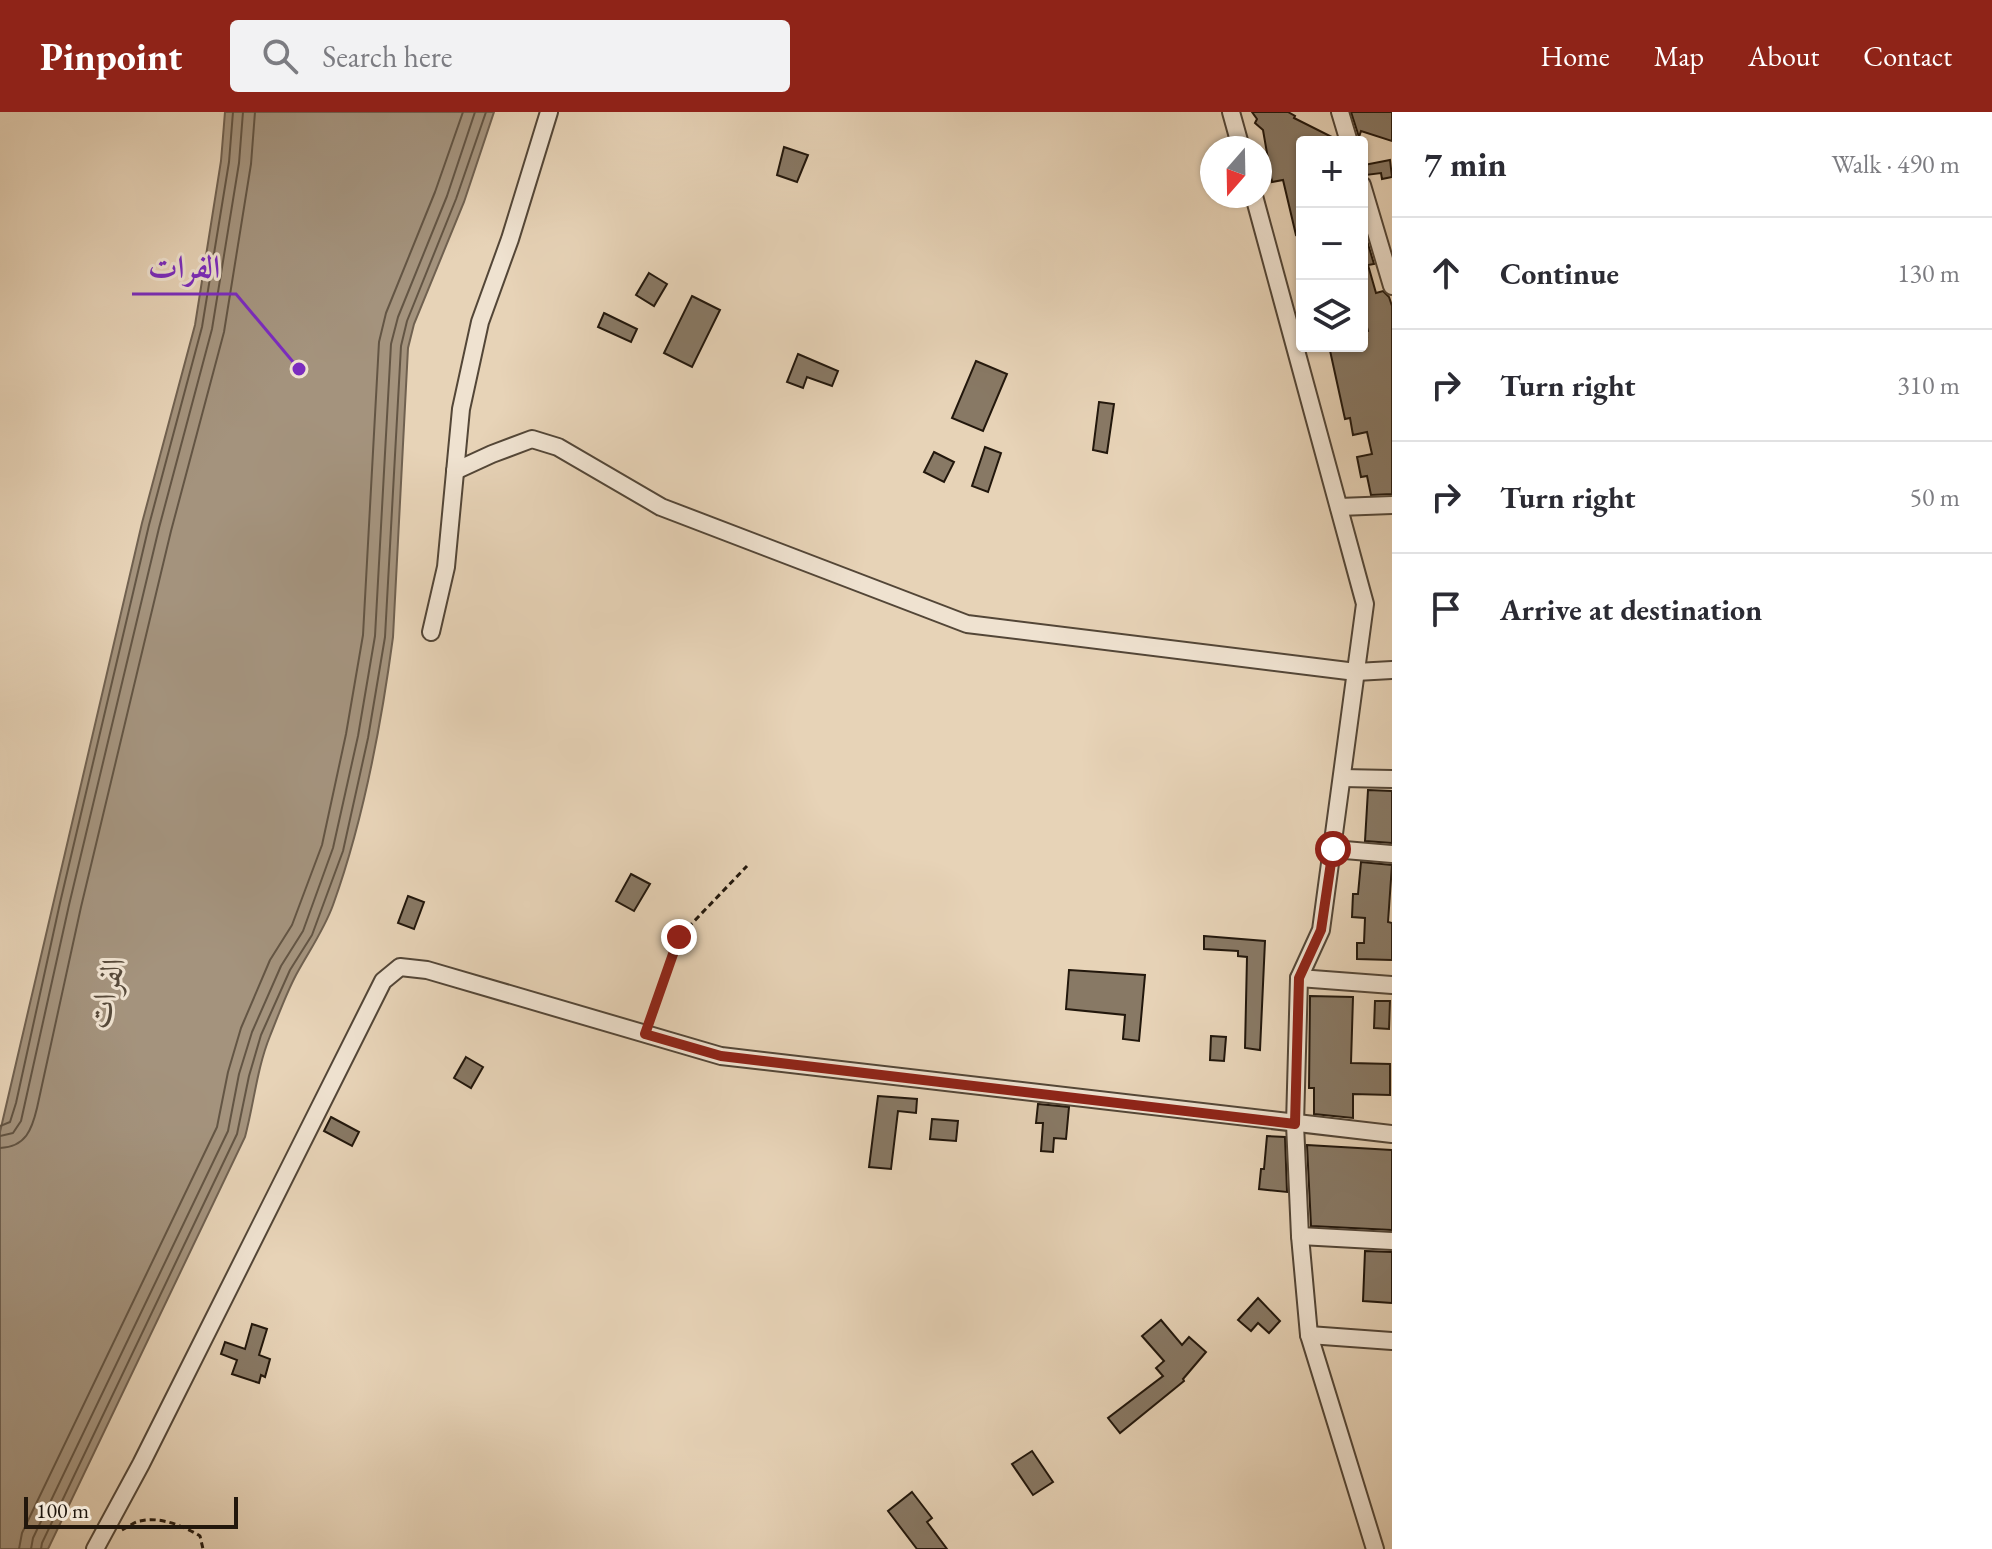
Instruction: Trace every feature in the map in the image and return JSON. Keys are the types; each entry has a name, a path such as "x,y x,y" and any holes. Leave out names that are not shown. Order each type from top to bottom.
{"street":[{"path":"431,632 446,567 461,409 480,322 510,239 549,112"},
{"path":"1231,112 1238,136"},
{"path":"1340,112 1347,136"},
{"path":"1368,205 1392,286"},
{"path":"1257,208 1365,604 1321,930 1299,978 1295,1124 1300,1236 1309,1335 1375,1549"},
{"path":"455,471 532,439 558,447 661,507 967,624 1356,672 1392,670"},
{"path":"1339,507 1392,505"},
{"path":"1342,778 1392,779"},
{"path":"1333,849 1392,854"},
{"path":"95,1549 383,981 400,967 427,970 721,1056 1392,1134"},
{"path":"1299,978 1392,985"},
{"path":"1300,1236 1392,1241"},
{"path":"1309,1335 1392,1341"}],"path":[{"path":"645,1034 679,937 747,866"},
{"path":"107,1527 118,1531 139,1521 170,1523 186,1527 200,1536 203,1549"}],"water":[{"path":"225,112 494,112 464,202 414,324 408,348 393,637 370,772 354,840 333,905 292,982 270,1036 245,1137 48,1549 0,1549 0,1132 142,523 195,325 221,161"}],"building":[{"path":"1252,112 1288,112 1330,136 1296,136 1296,235 1283,180 1272,182 1272,136 1264,136 1263,130 1255,123 1257,119"},
{"path":"1351,112 1392,112 1392,141 1361,131 1359,136"},
{"path":"784,147 808,155 797,182 777,175"},
{"path":"1390,160 1392,177 1382,179 1381,173 1368,175 1368,164"},
{"path":"1368,244 1374,264 1368,265"},
{"path":"1368,265 1376,293 1383,291 1392,306 1392,494 1371,495 1367,476 1361,477 1357,457 1372,454 1367,432 1353,435 1350,418 1345,419 1330,352 1368,352"},
{"path":"649,273 667,284 654,306 636,295"},
{"path":"692,296 720,310 692,367 664,353"},
{"path":"604,313 637,329 631,342 598,327"},
{"path":"798,354 838,371 832,386 807,377 803,388 787,382"},
{"path":"976,361 1007,374 983,431 952,418"},
{"path":"1099,402 1114,404 1107,453 1093,450"},
{"path":"985,447 1001,453 988,492 972,486"},
{"path":"934,452 954,462 944,482 924,472"},
{"path":"1368,790 1392,791 1392,843 1365,841"},
{"path":"1361,862 1392,865 1388,922 1392,923 1392,960 1357,959 1357,943 1364,943 1365,918 1352,917 1353,894 1358,894"},
{"path":"631,874 650,884 634,911 616,901"},
{"path":"408,896 424,902 414,929 398,923"},
{"path":"1204,936 1265,941 1260,1050 1245,1048 1247,957 1238,956 1238,951 1204,949"},
{"path":"1069,970 1145,975 1139,1041 1123,1039 1125,1015 1066,1009"},
{"path":"1310,996 1353,997 1351,1063 1390,1064 1390,1095 1353,1094 1353,1118 1314,1114 1314,1088 1309,1088"},
{"path":"1375,1001 1390,1001 1389,1029 1374,1028"},
{"path":"1211,1036 1226,1037 1224,1061 1210,1060"},
{"path":"466,1057 483,1067 471,1088 454,1078"},
{"path":"878,1096 917,1099 916,1113 898,1111 891,1169 869,1167"},
{"path":"1038,1104 1069,1107 1066,1139 1054,1138 1053,1152 1041,1151 1043,1123 1036,1123"},
{"path":"331,1117 359,1132 352,1146 324,1131"},
{"path":"932,1119 958,1121 956,1141 930,1139"},
{"path":"1267,1136 1285,1137 1287,1192 1259,1189"},
{"path":"1307,1145 1392,1150 1392,1230 1311,1226"},
{"path":"1365,1251 1392,1252 1392,1303 1363,1301"},
{"path":"1258,1298 1280,1321 1269,1333 1258,1323 1251,1331 1238,1320"},
{"path":"1161,1320 1182,1345 1189,1337 1206,1352 1184,1381 1120,1433 1108,1418 1163,1376 1156,1368 1164,1361 1142,1336"},
{"path":"252,1324 267,1329 259,1355 270,1359 265,1377 261,1375 259,1383 232,1374 237,1360 221,1354 225,1342 245,1349"},
{"path":"1032,1451 1053,1482 1033,1495 1012,1464"},
{"path":"912,1492 932,1518 927,1522 947,1549 917,1549 888,1511"}],"place":[{"name":"الفرات","path":"299,369"}],"route":[{"path":"679,937 645,1034 721,1056 1295,1124 1299,978 1321,930 1333,849"}]}
